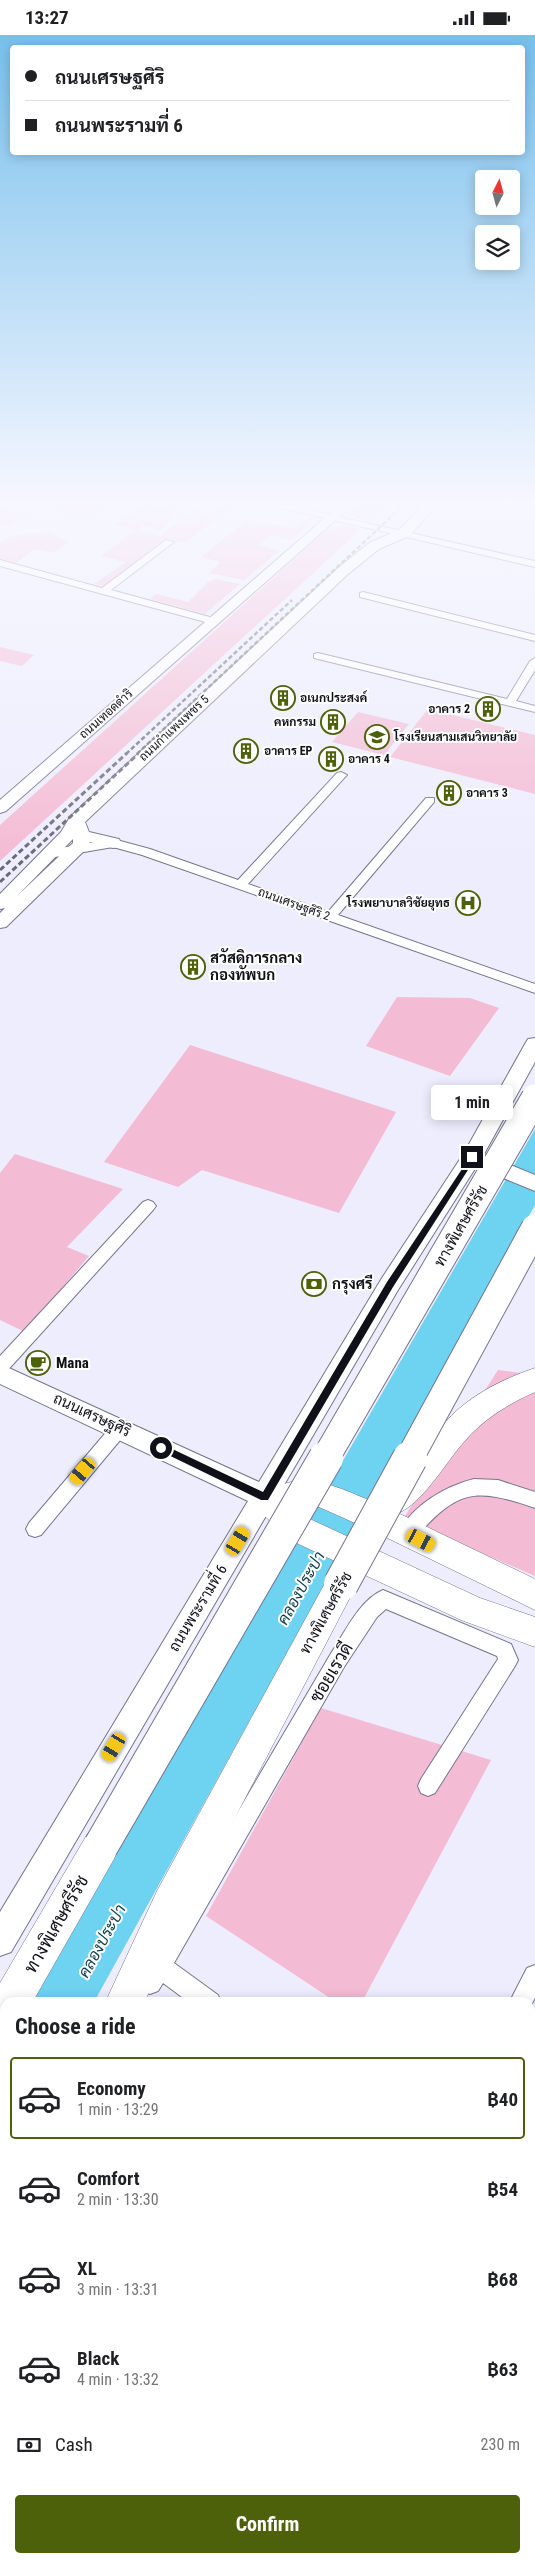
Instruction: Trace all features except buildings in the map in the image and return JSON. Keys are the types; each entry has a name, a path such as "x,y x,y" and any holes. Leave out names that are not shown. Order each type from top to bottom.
{"highway":[{"name":"ทางพิเศษศรีรัช","path":"14,1997 535,1098"},
{"name":"ทางพิเศษศรีรัช","path":"127,1997 170,1904 336,1593 391,1522 535,1228"},
{"path":"391,1522 420,1475 453,1433 500,1394 535,1380"},
{"path":"265,1497 321,1493 391,1522 533,1594"},
{"path":"265,1497 301,1530 472,1610 535,1632"},
{"name":"ทางพิเศษศรีรัช","path":"35,1997 102,1846"}],"street":[{"name":"ถนนเทอดดำริ","path":"0,808 213,621"},
{"name":"ถนนกำแพงเพชร 5","path":"0,923 78,834 293,621"},
{"path":"467,621 535,638"},
{"path":"318,656 535,709"},
{"path":"510,703 535,661"},
{"path":"240,885 341,775"},
{"path":"330,917 430,800"},
{"name":"ถนนกำแพงเพชร 5","path":"0,904 49,853 78,834"},
{"path":"49,853 78,834 113,843"},
{"name":"ถนนเศรษฐศิริ 2","path":"113,843 146,852 535,989"},
{"name":"ถนนพระรามที่ 6","path":"0,1941 390,1284 472,1157 535,1044"},
{"path":"472,1157 535,1183"},
{"path":"0,1367 148,1206"},
{"name":"ถนนเศรษฐศิริ","path":"0,1373 265,1497"},
{"path":"35,1529 120,1428"},
{"path":"391,1522 428,1510 472,1486 494,1487 535,1500"},
{"name":"ซอยเรวดี","path":"142,1997 337,1661 370,1611 383,1599 504,1650 508,1660 428,1786"},
{"path":"160,1967 202,1997"},
{"path":"523,1997 535,1976"}],"shaded area":[{"path":"226,621 261,621 0,861 0,825"},
{"path":"0,647 34,655 22,666 0,661"},
{"path":"428,709 535,735 535,794 390,757"},
{"path":"358,712 409,724 384,755 332,742"},
{"path":"397,997 470,998 499,1008 450,1076 366,1046"},
{"path":"190,1045 396,1112 339,1213 202,1170 178,1187 104,1162"},
{"path":"15,1154 123,1189 67,1247 89,1256 25,1332 0,1320 0,1173"},
{"path":"498,1370 535,1375 535,1576 403,1519"},
{"path":"321,1708 491,1760 365,1997 328,1997 206,1916"}],"water":[{"name":"คลองประปา","path":"535,1129 535,1205 97,1997 32,1997"}],"railway":[{"path":"126,754 269,621"},
{"path":"137,754 280,621"},
{"path":"0,870 127,753"},
{"path":"0,882 139,753"}],"place":[{"name":"อเนกประสงค์","path":"283,698"},
{"name":"อาคาร 2","path":"488,709"},
{"name":"คหกรรม","path":"333,722"},
{"name":"โรงเรียนสามเสนวิทยาลัย","path":"377,737"},
{"name":"อาคาร EP","path":"246,751"},
{"name":"อาคาร 4","path":"331,759"},
{"name":"อาคาร 3","path":"449,793"},
{"name":"โรงพยาบาลวิชัยยุทธ","path":"468,903"},
{"name":"สวัสดิการกลาง กองทัพบก","path":"193,967"},
{"name":"กรุงศรี","path":"314,1284"},
{"name":"Mana","path":"38,1363"}],"route":[{"path":"161,1448 265,1497 390,1284 472,1157"}]}
